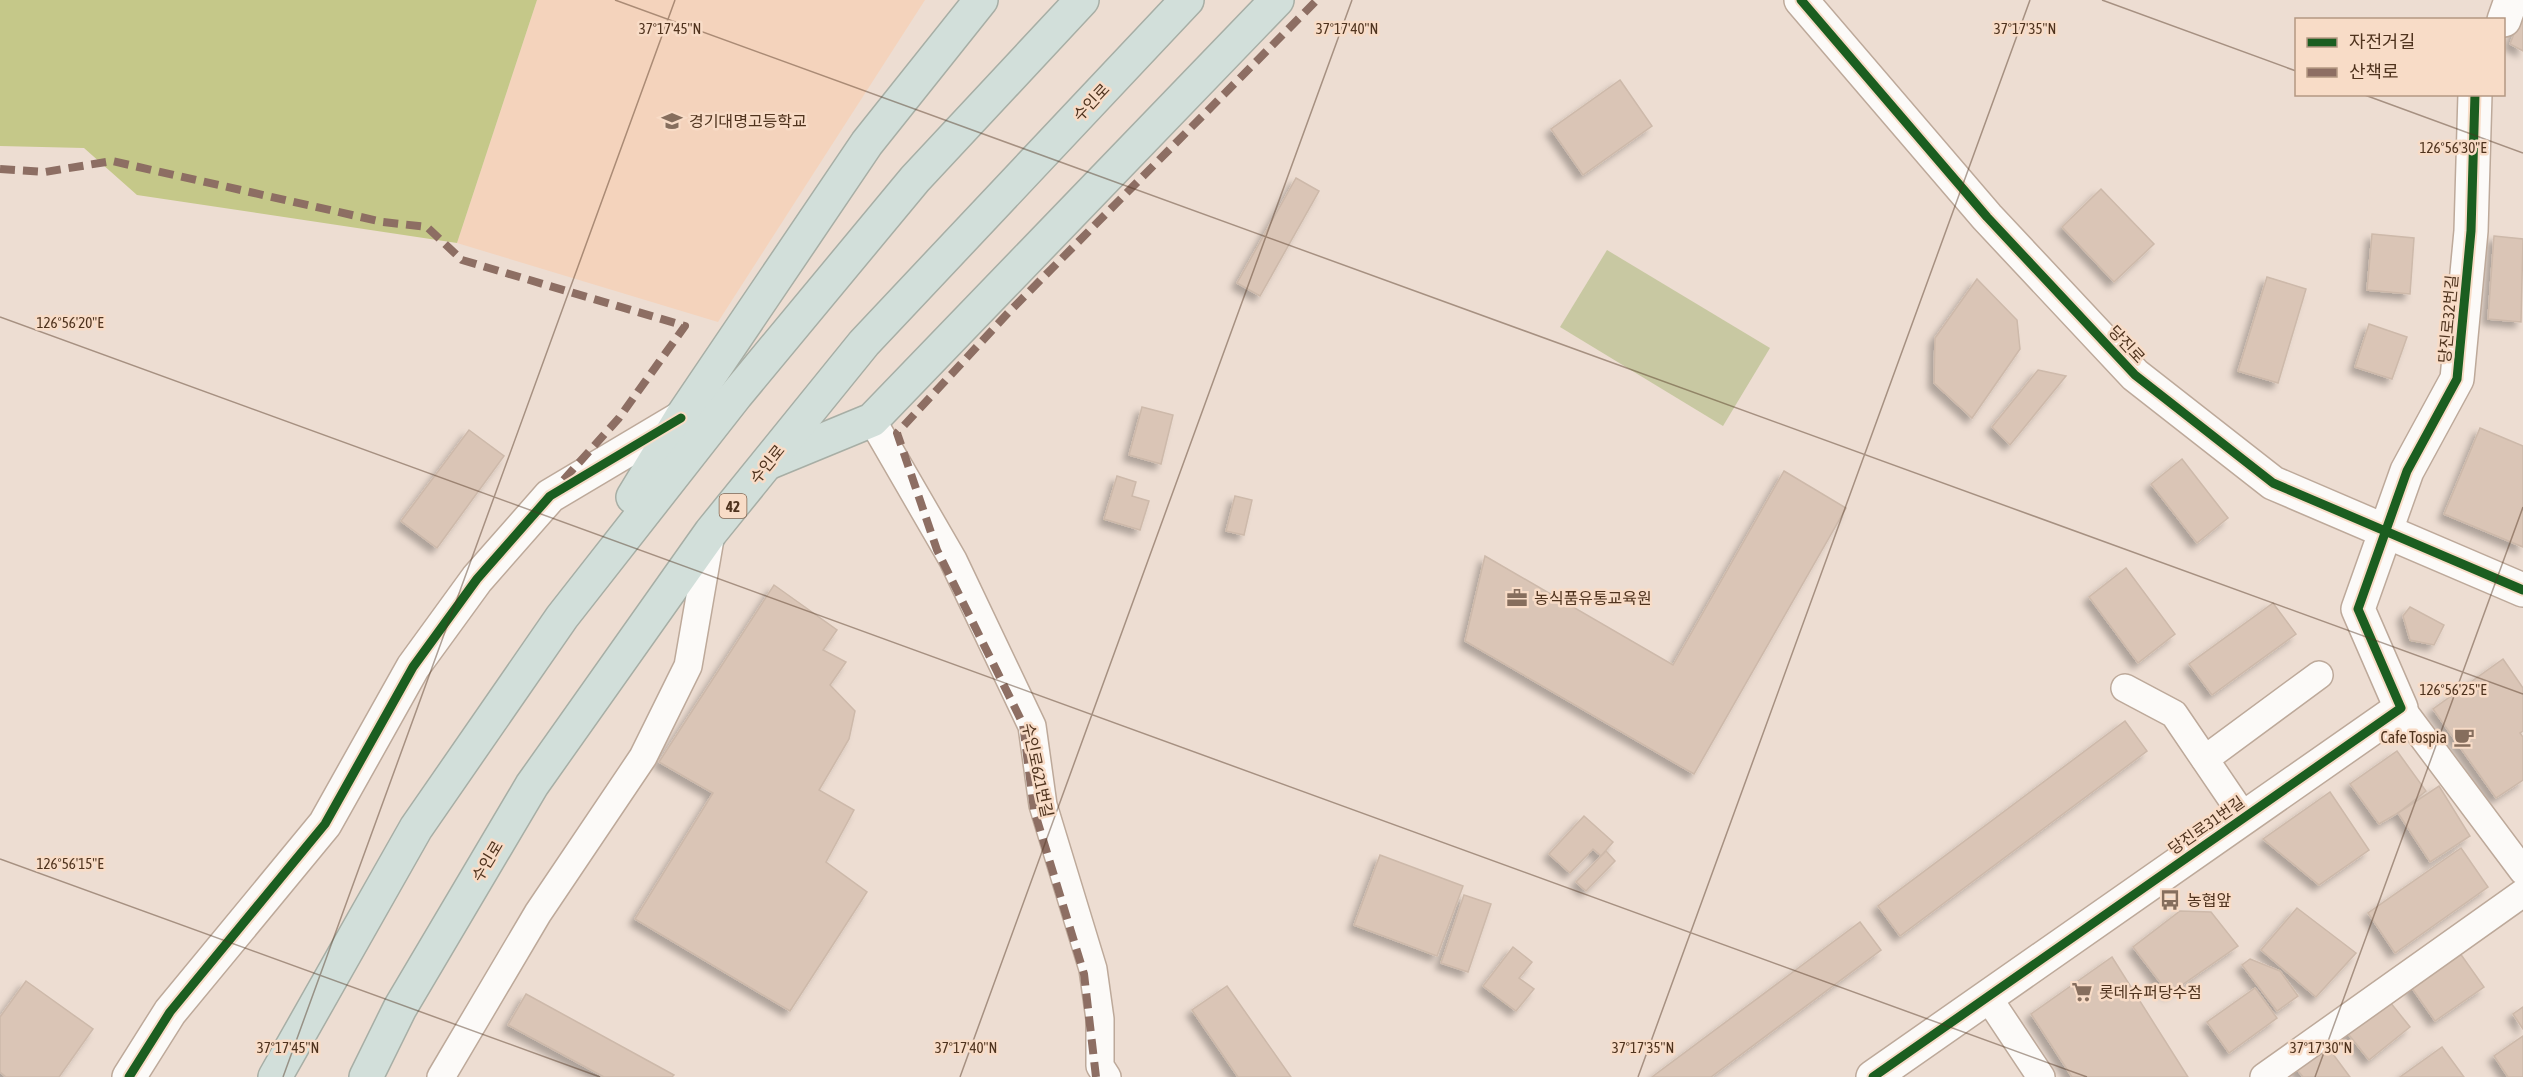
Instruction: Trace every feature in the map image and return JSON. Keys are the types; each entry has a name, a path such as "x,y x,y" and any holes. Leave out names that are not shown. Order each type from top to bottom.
{"highway":[{"path":"562,617 681,418 867,143 981,0"},
{"path":"275,1077 416,828 562,617 736,395 915,179 1082,0"},
{"name":"수인로","path":"366,1077 400,1008 532,785 711,532 864,343 1187,0"},
{"path":"769,463 872,420 1277,0"}],"street":[{"name":"당진로","path":"1801,0 1987,217 2135,375 2273,483 2523,590"},
{"path":"2505,18 2511,0"},
{"name":"당진로32번길","path":"2387,531 2407,471 2457,379 2471,231 2475,96"},
{"path":"129,1077 170,1012 325,824 413,667 477,579 550,496 681,418"},
{"name":"수인로621번길","path":"872,420 953,560 1032,726 1043,805 1093,969 1100,1019 1100,1066 1107,1077"},
{"path":"2387,531 2358,609 2401,708 2523,871"},
{"path":"441,1077 538,913 643,757 688,666 711,532"},
{"path":"2205,759 2319,675"},
{"path":"2126,688 2174,714 2244,816"},
{"name":"당진로31번길","path":"1873,1077 2401,708"},
{"path":"2264,1077 2523,893"},
{"path":"1987,996 2041,1077"}],"shaded area":[{"name":"경기대명고등학교","path":"537,0 925,0 718,322 457,243"}],"green space":[{"path":"0,0 537,0 457,243 137,195 84,148 0,146"},
{"path":"1607,250 1770,348 1723,426 1560,327"}],"building":[{"path":"2523,11 2523,51 2510,44"},
{"path":"1620,80 1652,126 1583,175 1551,129"},
{"path":"1296,178 1319,191 1260,296 1237,283"},
{"path":"2101,189 2154,244 2114,282 2062,227"},
{"path":"2372,234 2414,238 2410,294 2367,290"},
{"path":"2494,236 2523,239 2521,322 2488,319"},
{"path":"2267,277 2306,289 2278,383 2238,371"},
{"path":"1977,279 2017,320 2020,349 1972,418 1934,383 1935,338"},
{"path":"2369,324 2407,337 2392,379 2355,367"},
{"path":"2038,370 2066,376 2010,445 1992,427"},
{"path":"1142,407 1173,415 1161,464 1129,455"},
{"path":"2480,428 2523,446 2523,547 2444,514"},
{"path":"469,430 504,456 437,548 401,521"},
{"path":"2182,459 2228,518 2197,543 2151,484"},
{"name":"농식품유통교육원","path":"1784,471 1846,508 1694,774 1465,641 1485,556 1673,665"},
{"path":"1117,476 1136,482 1132,496 1149,501 1140,530 1104,519"},
{"path":"1235,496 1252,500 1244,535 1226,531"},
{"path":"2126,568 2175,634 2138,663 2089,597"},
{"path":"774,585 837,630 823,650 846,662 830,685 855,711 849,739 819,790 854,810 826,862 867,892 790,1011 635,919 713,793 659,762"},
{"path":"2273,603 2296,634 2212,695 2189,664"},
{"path":"2410,607 2444,625 2434,645 2410,640 2403,616"},
{"path":"2503,659 2523,688 2523,731 2520,733 2523,737 2523,780 2496,798 2433,709"},
{"path":"2125,721 2147,751 1900,936 1878,906"},
{"path":"2397,751 2426,791 2398,813 2379,824 2350,784"},
{"path":"2439,786 2470,836 2430,862 2398,813"},
{"path":"2330,792 2369,850 2319,885 2263,839"},
{"path":"1584,816 1613,842 1601,856 1593,849 1570,873 1549,854"},
{"path":"2461,848 2488,887 2395,953 2368,913"},
{"path":"1606,851 1615,861 1586,891 1576,882"},
{"path":"1380,855 1463,886 1437,956 1354,925"},
{"path":"1464,895 1491,904 1468,972 1441,963"},
{"path":"2297,908 2356,953 2316,997 2261,950"},
{"path":"2180,911 2211,912 2238,946 2169,994 2133,947"},
{"path":"1860,922 1881,950 1711,1077 1652,1077"},
{"path":"1513,947 1532,962 1519,978 1534,989 1516,1011 1483,986"},
{"path":"2457,949 2484,987 2435,1021 2409,984"},
{"path":"2112,957 2188,1077 2072,1077 2031,1014"},
{"path":"2250,959 2280,971 2298,996 2277,1011 2242,965"},
{"path":"26,981 93,1029 59,1077 6,1077 0,1072 0,1017"},
{"path":"1227,986 1291,1077 1238,1077 1192,1010"},
{"path":"2255,988 2277,1018 2229,1053 2207,1022"},
{"path":"526,994 674,1075 672,1077 604,1077 508,1025"},
{"path":"2386,997 2410,1027 2369,1060 2345,1030"},
{"path":"2523,1007 2523,1029 2513,1014"},
{"path":"2523,1036 2523,1077 2508,1077 2494,1056"},
{"path":"2321,1038 2350,1077 2303,1077 2290,1061"},
{"path":"2442,1047 2464,1077 2400,1077"}],"marked path":[{"path":"1096,1077 1084,974 1034,810 1023,724 937,550 897,433 1009,312 1317,0"},
{"path":"0,169 45,172 112,161 383,222 427,227 462,260 685,326 619,418 559,485"}],"cycle path":[{"path":"1801,0 1987,217 2135,375 2273,483 2523,590"},
{"path":"1873,1077 2401,708 2358,609 2407,471 2457,379 2471,231 2475,96"},
{"path":"129,1077 170,1012 325,824 413,667 477,579 550,496 681,418"}],"place":[{"name":"경기대명고등학교","path":"672,121"},
{"name":"농식품유통교육원","path":"1517,598"},
{"name":"Cafe Tospia","path":"2464,737"},
{"name":"농협앞","path":"2170,900"},
{"name":"롯데슈퍼당수점","path":"2082,992"}]}
